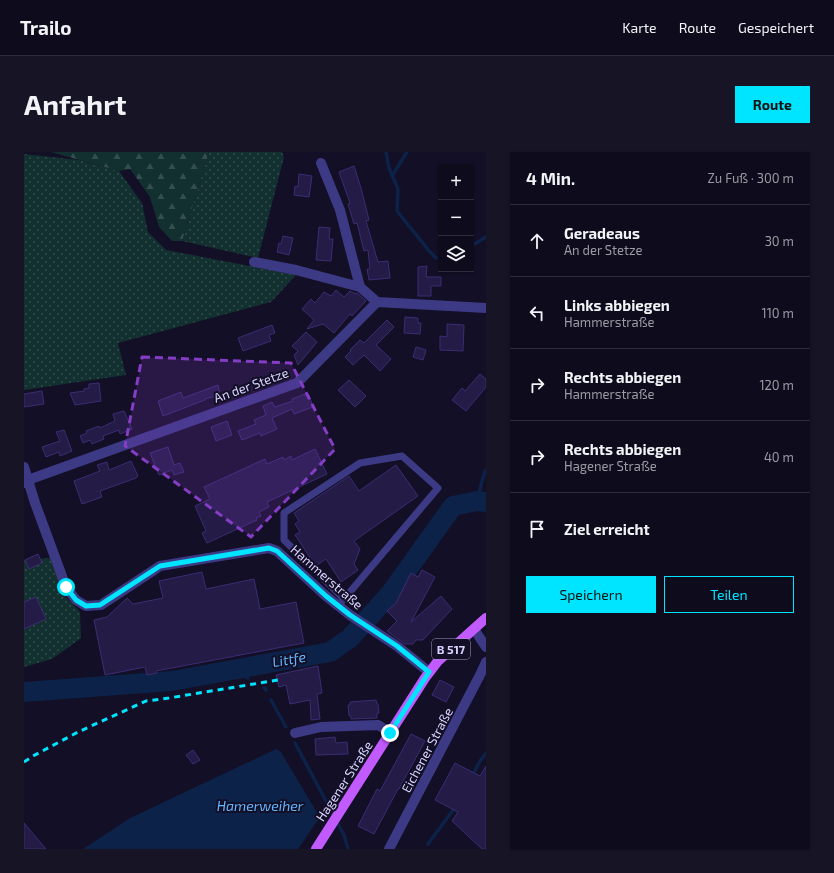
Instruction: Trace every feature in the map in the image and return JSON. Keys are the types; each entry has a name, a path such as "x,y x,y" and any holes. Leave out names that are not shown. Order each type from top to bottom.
{"main road":[{"name":"Hagener Straße","path":"316,849 429,672 443,657 486,618"}],"street":[{"path":"321,163 340,210 360,287"},
{"path":"254,262 296,270 360,287 377,302 486,308"},
{"name":"An der Stetze","path":"26,481 297,383 377,302"},
{"path":"24,467 26,481"},
{"name":"Hammerstraße","path":"26,481 66,587 76,600 86,606 100,605 160,566 269,548 277,551 341,602 350,615 397,646 429,672"},
{"path":"474,629 486,647"},
{"name":"Eichener Straße","path":"389,849 477,682 486,662"},
{"path":"295,733 321,727 378,725 390,733"}],"lane":[{"path":"402,456 438,488 341,602 284,540 284,513 360,463 402,456"}],"highlighted area":[{"path":"142,357 291,363 335,449 251,537 125,446"}],"green space":[{"path":"51,152 209,152 182,241 172,241 159,227 150,197 130,169 119,171"},
{"path":"209,152 282,152 284,157 258,258 182,241"},
{"path":"24,154 79,160 119,171 142,203 148,232 166,250 296,275 271,302 118,343 126,375 24,390"},
{"path":"50,558 65,596 80,612 81,638 52,659 24,667 24,560"}],"water":[{"name":"Hamerweiher","path":"276,749 281,752 319,816 318,820 298,849 83,849 130,818"}],"building":[{"path":"354,166 369,220 366,221 378,262 388,261 390,278 369,280 367,269 370,269 368,250 364,251 357,223 354,224 348,204 350,203 339,172"},
{"path":"299,174 312,176 309,197 294,195 295,186 298,187"},
{"path":"319,227 330,228 329,239 333,239 331,261 316,260"},
{"path":"283,236 293,238 289,255 277,252 279,243 281,244"},
{"path":"427,266 426,277 441,277 441,286 431,286 431,296 418,296 418,267"},
{"path":"336,290 344,297 350,291 356,294 357,293 366,301 352,316 350,314 334,333 323,324 307,329 314,320 302,309 311,299 315,303 324,292 331,296"},
{"path":"405,317 418,318 418,323 421,323 420,334 404,333"},
{"path":"387,320 394,327 376,345 391,359 380,371 364,355 353,365 345,357 351,351 350,350 360,340 364,343"},
{"path":"447,324 464,325 463,351 440,350 440,336 447,337"},
{"path":"272,325 275,333 269,335 271,341 243,351 238,338"},
{"path":"306,332 317,342 298,365 294,355 298,351 292,346"},
{"path":"416,347 426,350 423,360 413,357"},
{"path":"480,374 486,379 486,387 466,411 452,400 462,388 465,391"},
{"path":"349,380 366,396 355,407 338,390"},
{"path":"99,383 101,401 75,405 70,393 84,391 84,389 89,388 89,384"},
{"path":"218,385 220,395 205,399 163,416 158,401 181,392 183,398"},
{"path":"42,391 44,404 24,407 24,394"},
{"path":"305,394 305,396 309,395 313,407 294,414 292,409 272,418 277,429 261,436 260,433 242,440 238,431 256,424 254,420 266,415 263,406 272,402 275,407 293,401 292,399"},
{"path":"124,411 132,429 120,434 119,430 103,436 104,439 92,444 90,440 83,443 80,436 87,433 86,431 99,426 100,428 115,421 113,414"},
{"path":"227,421 232,435 216,441 211,427"},
{"path":"64,430 72,451 60,456 59,452 46,457 42,447 60,441 56,432"},
{"path":"168,447 174,465 180,463 184,472 174,475 172,470 159,475 150,453"},
{"path":"315,449 327,474 267,502 269,507 259,512 261,516 256,518 257,520 207,543 202,533 206,531 195,506 210,499 204,487 265,459 267,464 283,457 284,460 291,456 292,460"},
{"path":"131,461 138,476 136,478 100,491 102,497 82,504 74,481 100,471 97,465 107,462 109,470"},
{"path":"396,465 418,496 354,541 360,549 354,564 358,570 341,582 326,559 317,565 313,562 295,535 300,532 295,524 299,521 294,513 349,476 359,491"},
{"path":"38,554 42,563 29,569 25,560"},
{"path":"422,570 435,577 411,622 441,596 452,609 423,640 416,640 413,644 405,644 387,631 397,621 387,611 396,603 411,573 418,577"},
{"path":"202,572 206,589 254,579 260,609 296,602 304,643 156,671 157,673 147,675 145,667 105,675 94,620 107,617 127,598 133,604 163,598 159,581"},
{"path":"36,597 46,619 24,629 24,602"},
{"path":"318,666 322,693 317,694 320,719 311,720 310,700 290,704 286,685 279,687 276,675"},
{"path":"440,680 454,687 446,702 432,695"},
{"path":"376,700 379,713 377,713 377,718 351,719 351,716 349,716 348,705 350,705 350,702"},
{"path":"411,734 425,741 374,834 358,826 377,789 380,791"},
{"path":"335,737 336,743 347,742 348,754 316,755 315,739"},
{"path":"193,750 200,760 193,764 186,755"},
{"path":"455,763 480,776 486,766 486,849 482,849 452,821 458,812 435,800"},
{"path":"24,823 46,849 24,849"}],"waterway":[{"path":"386,152 389,168 398,189 397,211 430,252 438,258"},
{"path":"392,176 407,152"},
{"path":"474,244 486,237"},
{"path":"477,501 486,470"},
{"name":"Littfe","path":"24,692 172,681 330,652 350,638 390,594 453,506 477,501 486,502"},
{"path":"234,669 248,678"},
{"path":"271,700 286,727"},
{"path":"295,743 344,835 348,849"},
{"path":"472,776 486,753"},
{"path":"428,844 456,806"}],"railway":[{"path":"24,762 78,732 146,701 278,680"}],"route":[{"path":"66,587 76,600 86,606 100,605 160,566 269,548 277,551 326,596 374,632 397,646 429,672 390,733"}]}
